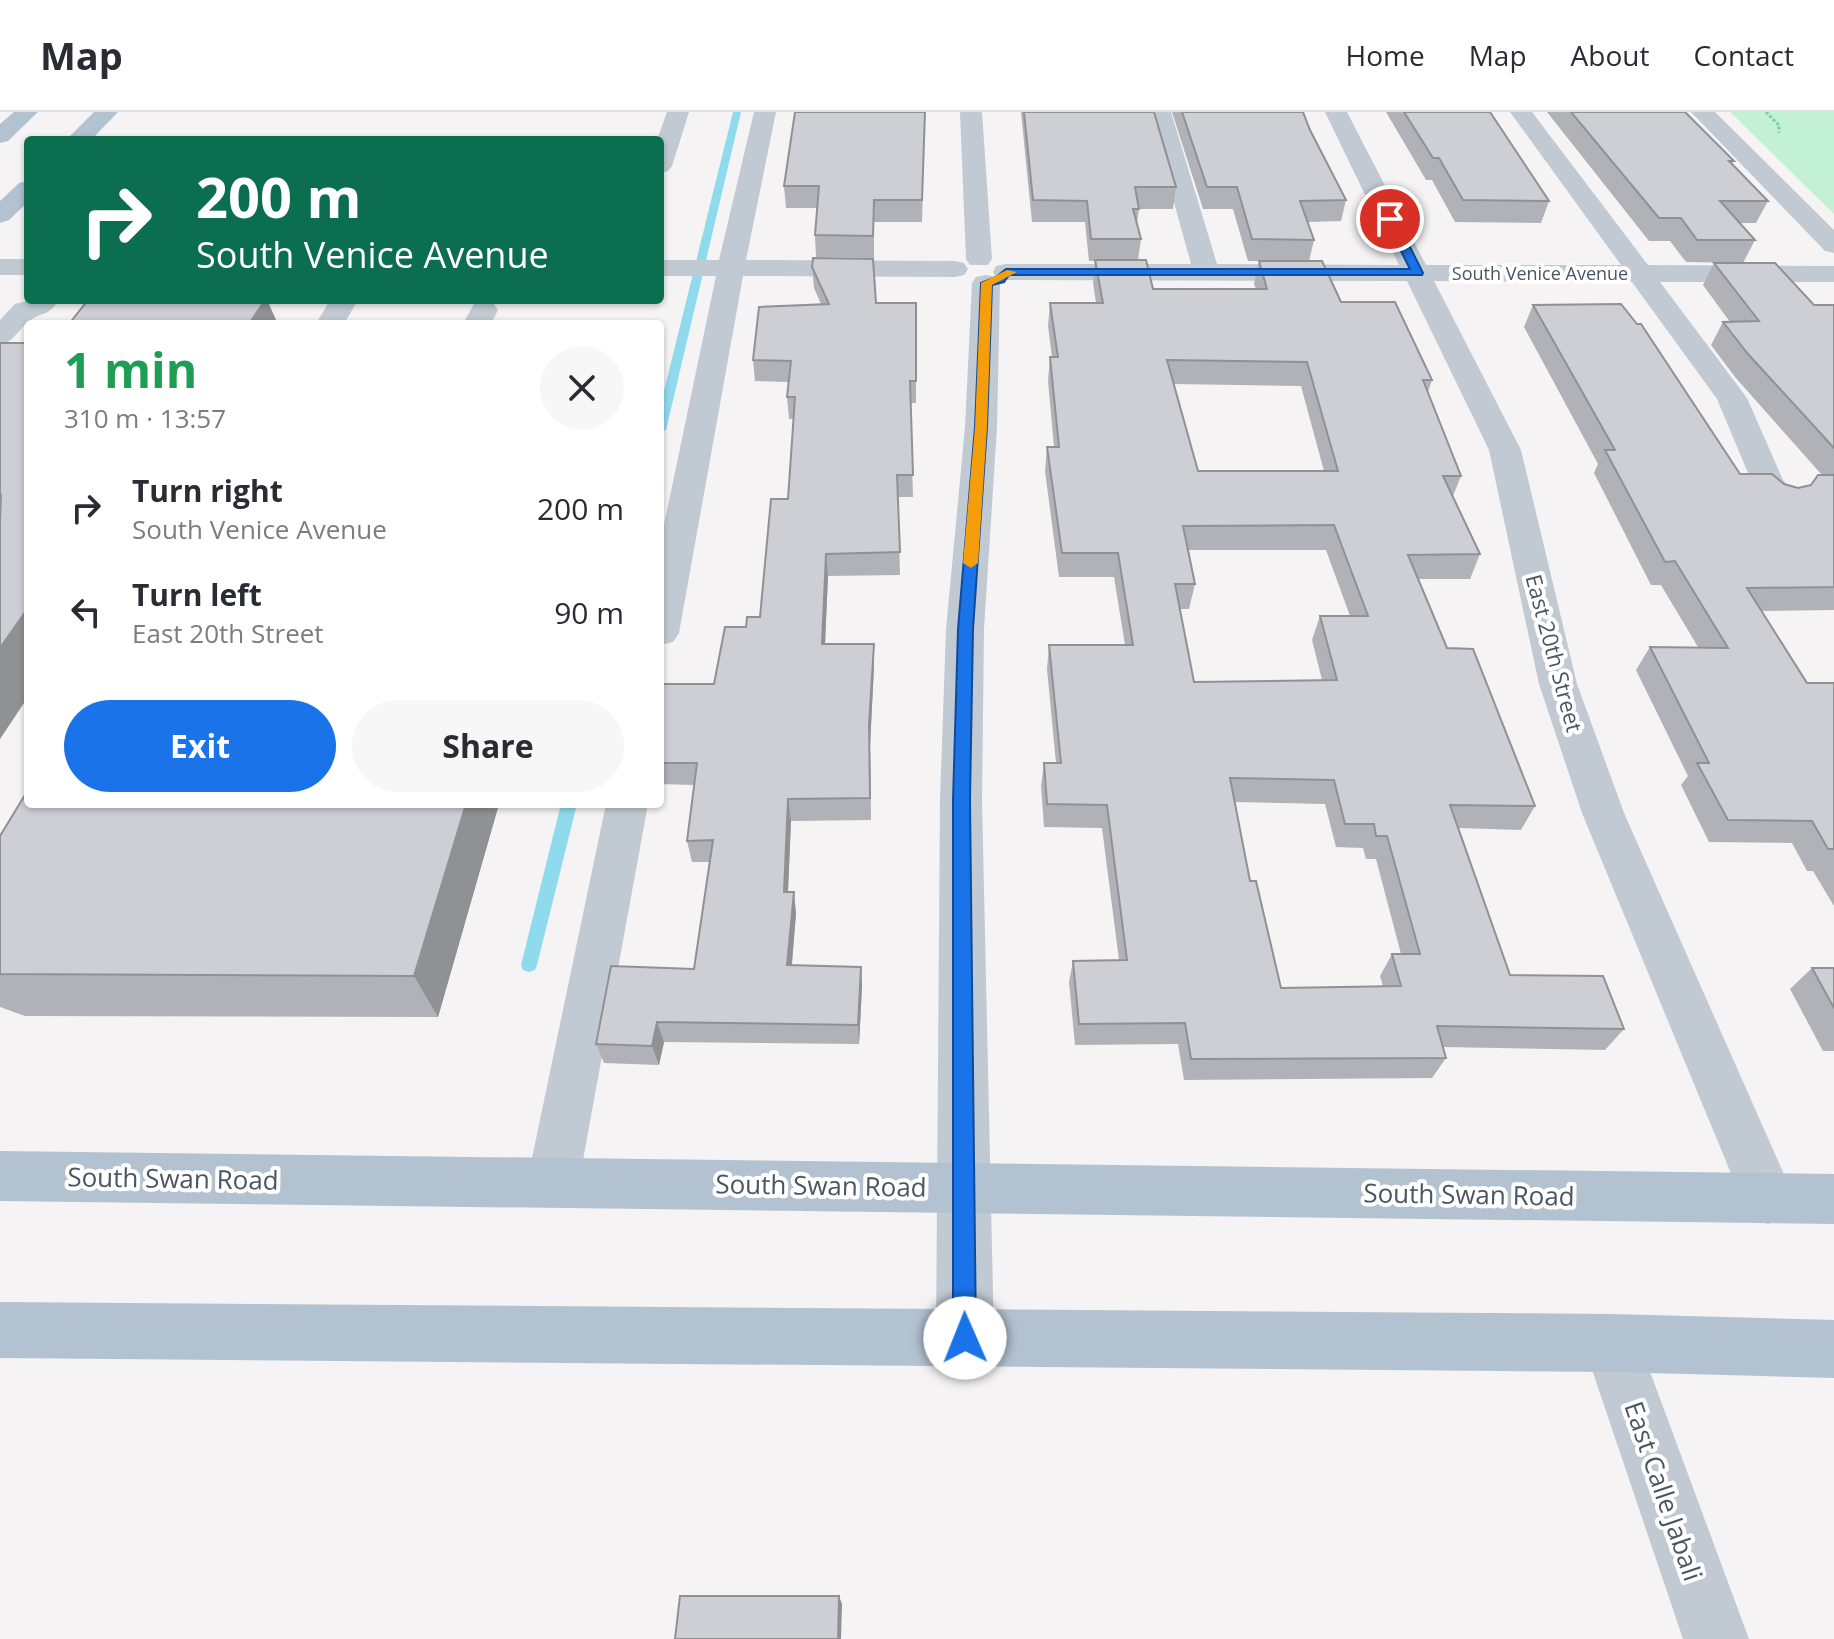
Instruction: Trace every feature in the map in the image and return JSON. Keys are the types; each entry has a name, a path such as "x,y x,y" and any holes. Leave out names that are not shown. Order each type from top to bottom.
{"main road":[{"path":"0,136 27,112"},
{"path":"82,136 107,112"},
{"path":"0,215 24,192"},
{"name":"South Swan Road","path":"0,1176 1834,1199"},
{"path":"0,1330 1612,1343 1834,1349"}],"street":[{"path":"664,154 678,112"},
{"path":"664,612 731,268 765,112"},
{"path":"965,1338 961,800 964,676 981,427 982,271 971,112"},
{"path":"1160,112 1206,271"},
{"name":"East 20th Street","path":"1336,112 1505,450 1558,684 1603,813 1768,1199"},
{"path":"1521,112 1732,398 1768,485 1783,498"},
{"path":"1702,112 1834,245"},
{"path":"0,267 24,267"},
{"name":"South Venice Avenue","path":"664,268 1834,274"},
{"path":"0,336 25,310 37,309 41,304"},
{"path":"553,1182 626,808"},
{"name":"East Calle Jabali","path":"1612,1343 1716,1639"}],"green space":[{"path":"1730,112 1834,112 1834,214"}],"building":[{"path":"795,112 925,112 922,200 874,200 873,236 815,235 819,186 784,186"},
{"path":"1024,112 1154,112 1176,187 1135,187 1139,209 1133,209 1141,239 1091,239 1087,201 1033,200"},
{"path":"1182,112 1303,112 1346,200 1300,201 1314,240 1252,239 1237,187 1207,187"},
{"path":"1404,112 1490,112 1549,201 1463,200 1439,158 1433,158"},
{"path":"1571,112 1685,112 1734,161 1729,161 1768,201 1720,201 1755,240 1697,240 1681,218 1659,218"},
{"path":"813,258 873,259 876,303 916,303 916,381 910,381 913,475 897,475 900,552 826,554 822,644 874,644 869,724 870,798 788,799 784,892 794,892 787,965 861,967 858,1025 657,1022 652,1046 596,1044 611,966 694,969 713,840 687,841 697,763 664,763 664,684 714,684 725,627 746,627 747,617 760,617 771,499 788,499 795,397 787,397 791,361 753,360 759,307 829,304 812,267"},
{"path":"1095,260 1146,260 1153,289 1267,289 1259,261 1322,261 1341,302 1395,302 1432,380 1423,380 1461,476 1443,476 1480,554 1408,555 1447,648 1473,649 1535,806 1450,805 1510,975 1603,976 1624,1029 1437,1026 1446,1058 1191,1059 1185,1023 1079,1024 1073,961 1127,960 1107,805 1047,804 1044,763 1061,763 1049,645 1133,645 1118,553 1062,553 1047,447 1059,447 1050,357 1058,357 1050,303 1103,303","holes":["1167,360 1307,362 1338,471 1198,471","1334,525 1368,616 1320,616 1337,680 1194,682 1175,584 1195,584 1183,526","1230,778 1334,780 1345,824 1374,824 1376,836 1387,836 1420,954 1392,954 1401,986 1281,988 1256,881 1250,881"]},
{"path":"1714,263 1775,263 1814,305 1834,305 1834,448 1723,322 1759,321"},
{"path":"85,304 262,304 252,320 72,320"},
{"path":"1621,304 1637,324 1641,324 1740,474 1772,474 1784,484 1798,488 1811,485 1818,475 1834,475 1834,587 1747,588 1807,683 1834,683 1834,849 1828,849 1812,821 1728,820 1697,763 1709,763 1650,647 1728,648 1675,561 1665,562 1605,450 1615,450 1533,305"},
{"path":"0,343 24,343 24,614 0,648"},
{"path":"24,797 24,808 465,808 414,976 0,974 0,836"},
{"path":"1812,968 1834,968 1834,1008"},
{"path":"680,1596 839,1596 838,1639 675,1639"}],"waterway":[{"path":"664,413 737,112"},
{"path":"529,965 568,808"}],"slow traffic":[{"path":"971,563 981,427 986,283 1011,272"}],"route":[{"path":"965,1338 961,800 965,629 981,427 986,283 1000,279 1006,272 1418,273 1390,219"}]}
